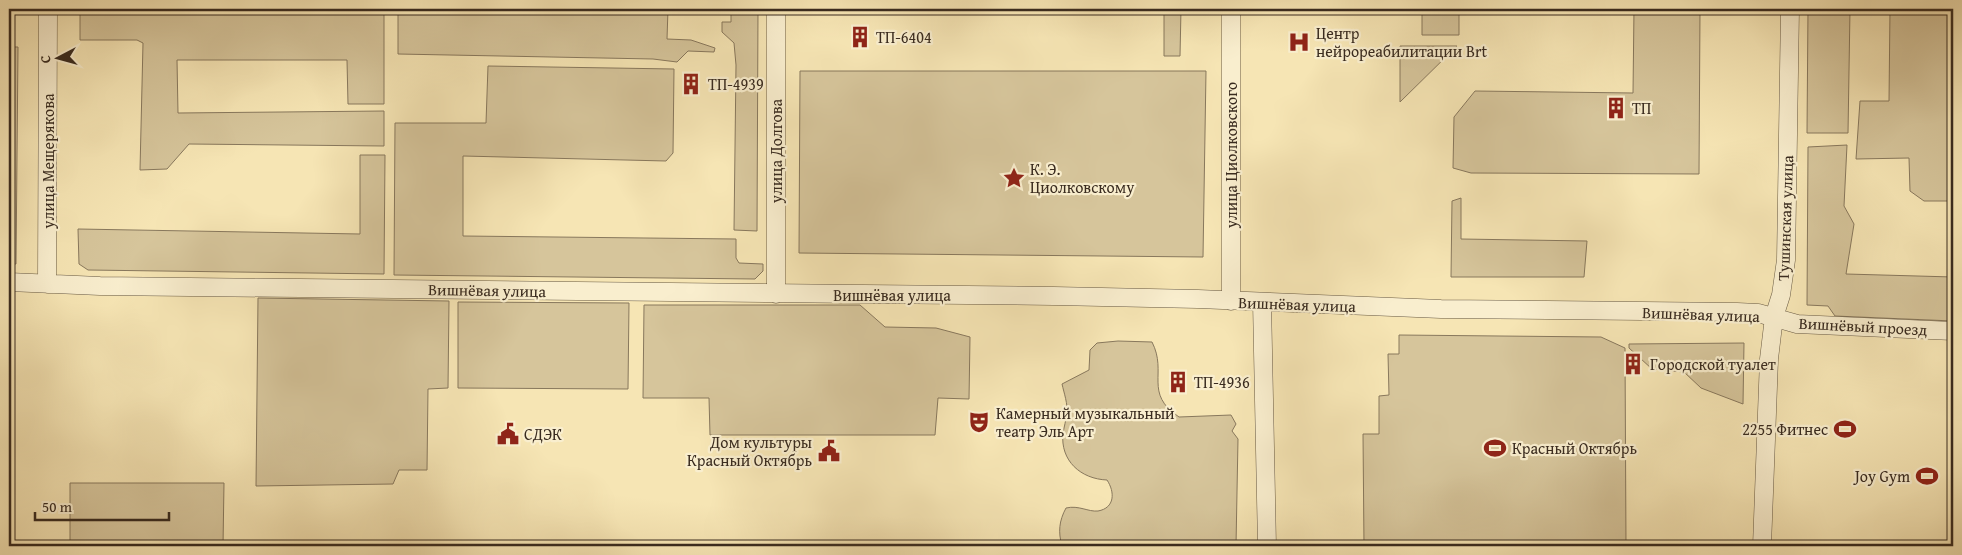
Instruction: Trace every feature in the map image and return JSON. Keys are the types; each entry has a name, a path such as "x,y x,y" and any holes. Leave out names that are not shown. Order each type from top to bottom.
{"street":[{"name":"улица Мещерякова","path":"47,284 48,9"},
{"name":"улица Долгова","path":"776,9 776,294"},
{"name":"улица Циолковского","path":"1231,9 1231,301"},
{"name":"Тушинская улица","path":"1762,546 1768,368 1774,317 1781,295 1786,260 1790,9"},
{"name":"Вишнёвая улица","path":"9,282 100,286 1054,296 1262,302 1441,310 1737,312 1758,313 1774,317"},
{"path":"1262,302 1268,546"},
{"name":"Вишнёвый проезд","path":"1774,317 1797,324 1953,331"}],"shaded area":[{"path":"80,9 384,9 384,104 348,104 347,60 177,60 178,113 384,111 384,146 189,144 167,169 140,170 143,43 137,40 80,40"},
{"path":"398,9 668,9 667,39 691,40 715,48 714,52 688,51 677,62 653,59 398,54"},
{"path":"731,9 758,9 757,231 734,230 736,65 734,43 722,32 722,22 731,22"},
{"path":"1164,9 1181,9 1180,56 1164,56"},
{"path":"1422,9 1459,9 1459,35 1422,35"},
{"path":"1634,9 1700,9 1699,174 1471,173 1453,168 1454,117 1475,91 1633,93"},
{"path":"1808,9 1850,9 1848,133 1807,133"},
{"path":"1890,9 1953,9 1953,201 1924,201 1910,191 1909,158 1856,159 1860,101 1889,101"},
{"path":"1400,46 1457,46 1400,102"},
{"path":"9,47 18,47 16,264 9,264"},
{"path":"488,66 674,69 673,153 666,161 463,156 463,236 736,239 736,258 739,263 763,264 763,271 755,279 394,275 395,123 486,123"},
{"path":"800,71 1206,71 1203,257 799,253"},
{"path":"1847,145 1844,206 1854,224 1846,274 1953,277 1953,321 1835,316 1828,306 1807,305 1808,147"},
{"path":"360,155 385,155 384,274 88,270 79,264 78,229 360,234"},
{"path":"1461,198 1461,239 1587,241 1584,277 1451,277 1452,201"},
{"path":"258,298 449,301 448,388 428,389 427,470 399,470 393,484 256,486"},
{"path":"458,302 629,303 628,389 458,388"},
{"path":"644,305 860,305 885,327 936,328 970,337 969,399 938,398 935,435 710,435 709,398 643,398"},
{"name":"Красный Октябрь","path":"1399,335 1601,337 1625,348 1626,546 1364,546 1363,434 1379,434 1379,396 1389,395 1388,354 1399,354"},
{"path":"1118,341 1152,342 1158,363 1158,382 1162,400 1179,417 1231,415 1236,424 1232,431 1238,439 1236,546 1062,546 1060,527 1066,508 1075,507 1098,511 1108,507 1112,494 1107,480 1098,479 1081,472 1074,467 1065,452 1063,433 1067,410 1062,384 1089,370 1090,350 1097,343"},
{"path":"1744,343 1743,404 1701,388 1684,372 1652,369 1629,348 1629,344"},
{"path":"70,483 224,483 223,546 70,546"}],"place":[{"name":"ТП-6404","path":"860,37"},
{"name":"Центр нейрореабилитации Brt","path":"1299,42"},
{"name":"ТП-4939","path":"691,84"},
{"name":"ТП","path":"1616,108"},
{"name":"К. Э. Циолковскому","path":"1014,178"},
{"name":"Городской туалет","path":"1633,364"},
{"name":"ТП-4936","path":"1178,382"},
{"name":"Камерный музыкальный театр Эль Арт","path":"979,422"},
{"name":"2255 Фитнес","path":"1845,429"},
{"name":"СДЭК","path":"508,434"},
{"name":"Красный Октябрь","path":"1495,448"},
{"name":"Дом культуры Красный Октябрь","path":"829,451"},
{"name":"Joy Gym","path":"1927,476"}]}
